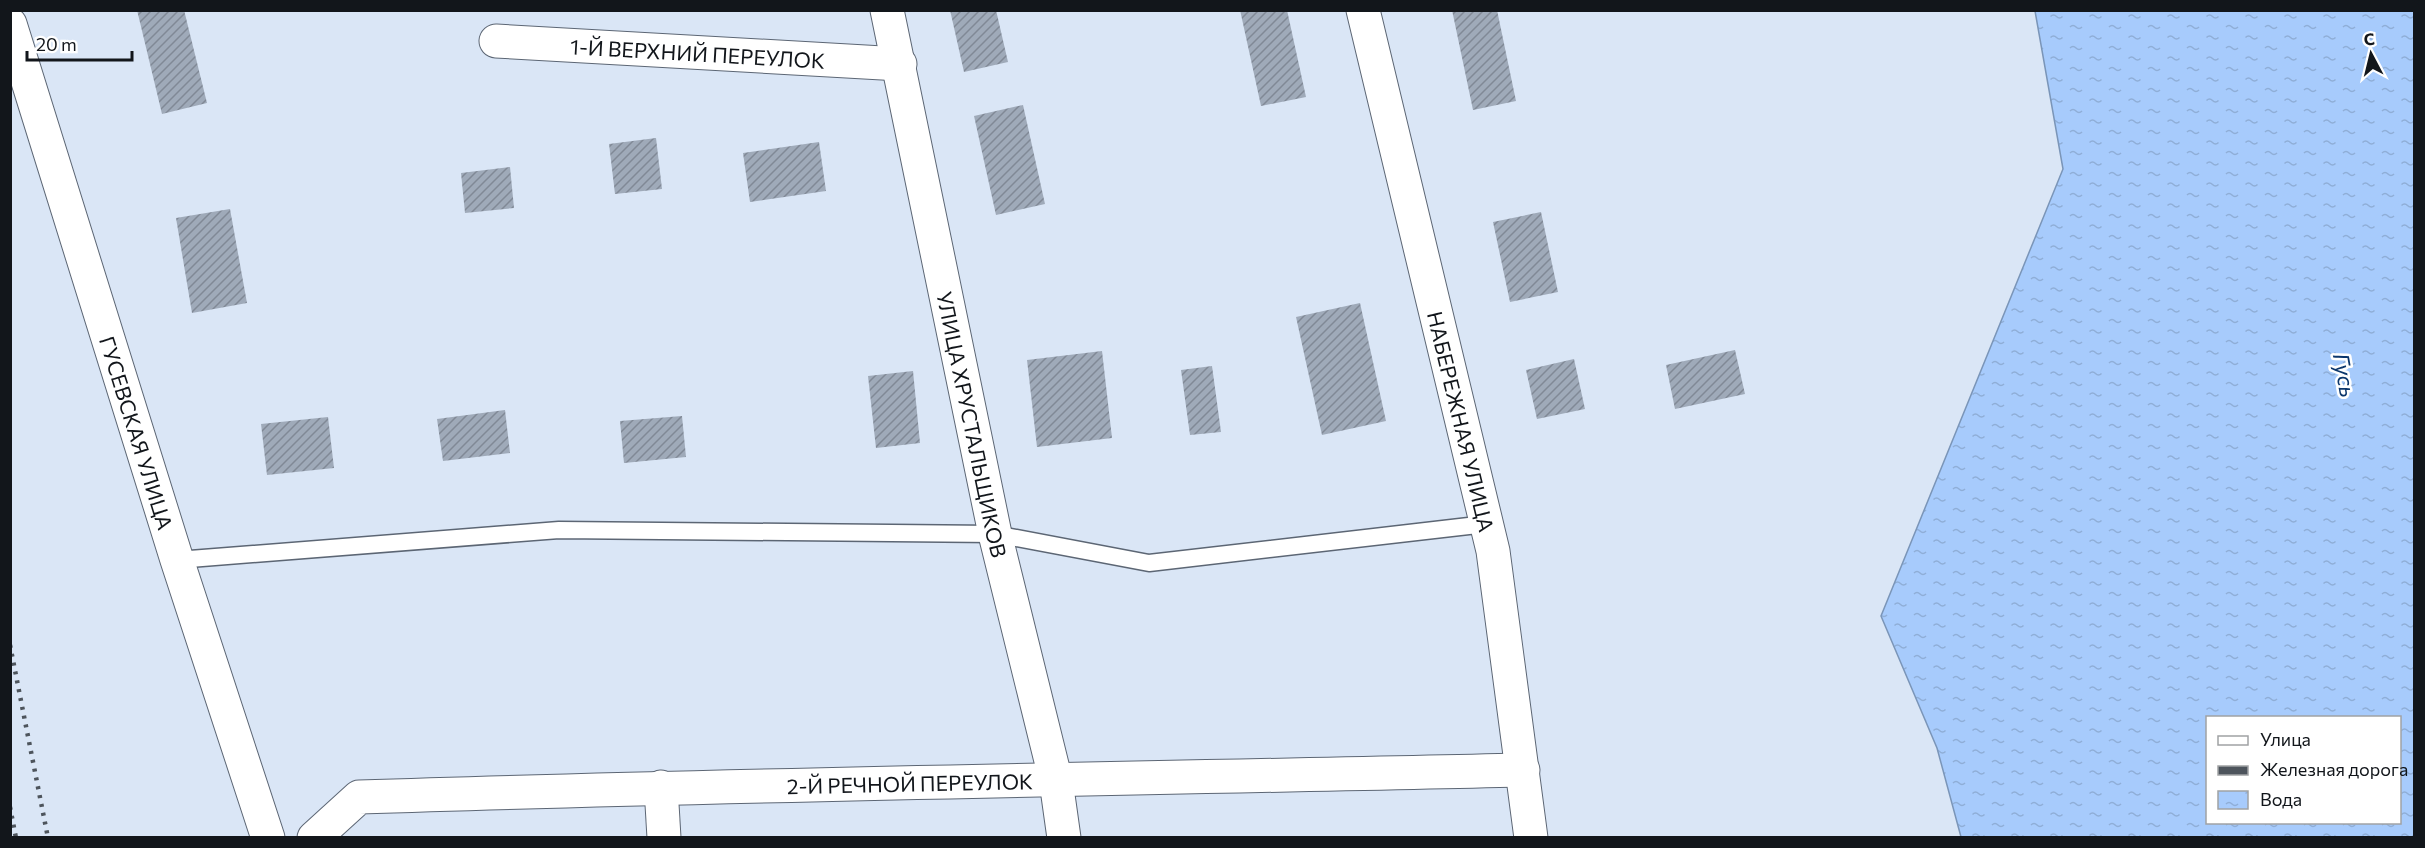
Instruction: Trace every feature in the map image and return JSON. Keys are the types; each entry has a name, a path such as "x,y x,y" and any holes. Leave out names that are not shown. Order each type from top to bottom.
{"street":[{"name":"УЛИЦА ХРУСТАЛЬЩИКОВ","path":"887,10 900,64 995,534 1056,781 1064,837"},
{"name":"НАБЕРЕЖНАЯ УЛИЦА","path":"1363,10 1493,551 1531,837"},
{"name":"ГУСЕВСКАЯ УЛИЦА","path":"10,24 177,560 268,837"},
{"name":"1-Й ВЕРХНИЙ ПЕРЕУЛОК","path":"496,41 900,64"},
{"name":"2-Й РЕЧНОЙ ПЕРЕУЛОК","path":"314,837 359,797 661,787 1523,770"},
{"path":"661,787 664,837"}],"lane":[{"path":"177,560 559,530 995,534 1149,563 1486,524"}],"water":[{"name":"Гусь","path":"2035,11 2414,11 2414,837 1961,837 1937,748 1881,616 2063,169"}],"building":[{"path":"137,10 184,10 207,103 162,114"},
{"path":"950,10 996,10 1008,62 964,72"},
{"path":"1240,10 1287,10 1306,97 1261,106"},
{"path":"1452,10 1497,10 1516,101 1473,110"},
{"path":"1023,105 1045,204 996,215 974,116"},
{"path":"656,138 662,189 615,194 609,144"},
{"path":"819,142 826,191 750,202 743,153"},
{"path":"510,167 514,208 465,213 461,173"},
{"path":"230,209 247,303 192,313 176,218"},
{"path":"1541,212 1558,292 1510,302 1493,222"},
{"path":"1360,303 1386,421 1322,435 1296,317"},
{"path":"1735,350 1745,394 1675,409 1666,365"},
{"path":"1102,351 1112,438 1037,447 1027,360"},
{"path":"1574,359 1585,409 1537,419 1526,370"},
{"path":"1212,366 1221,432 1190,435 1181,370"},
{"path":"913,371 920,443 876,448 868,376"},
{"path":"505,410 510,453 443,461 437,419"},
{"path":"682,416 686,457 624,463 620,421"},
{"path":"328,417 334,468 267,475 261,424"}],"railway":[{"path":"10,645 48,838"},
{"path":"10,807 16,838"}]}
